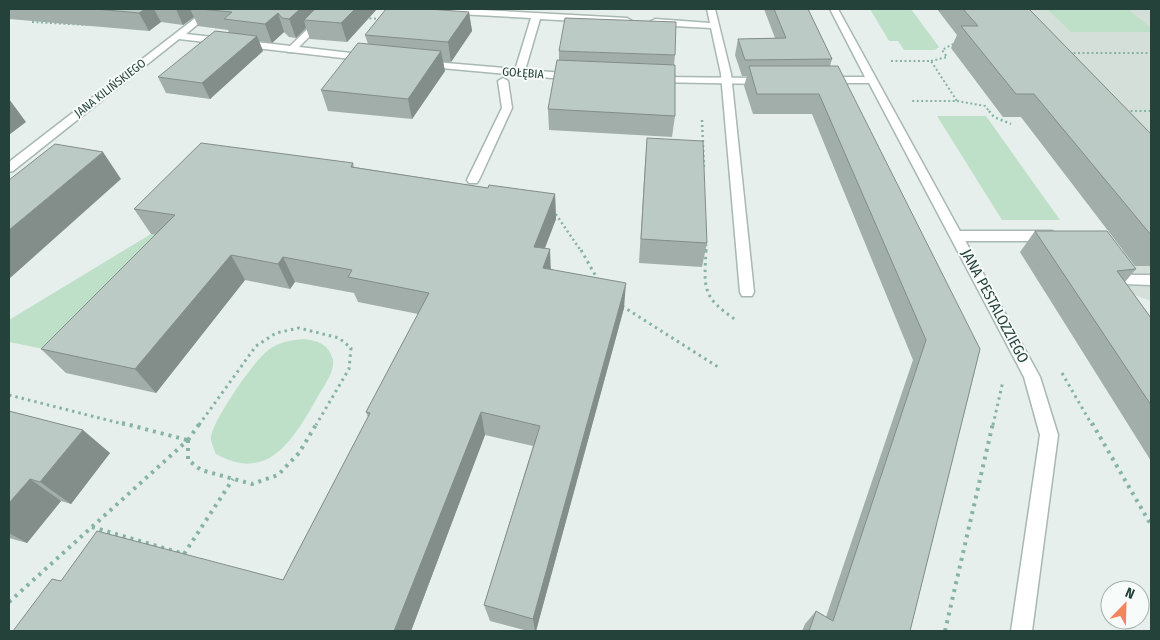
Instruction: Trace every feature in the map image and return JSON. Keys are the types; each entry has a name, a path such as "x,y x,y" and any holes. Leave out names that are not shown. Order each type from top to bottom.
{"street":[{"name":"JANA KILIŃSKIEGO","path":"9,168 212,9"},
{"path":"291,50 333,9"},
{"path":"420,9 716,26"},
{"path":"711,9 726,81 747,292"},
{"name":"JANA PESTALOZZIEGO","path":"834,9 871,80 958,236 1032,377 1049,435 1022,631"},
{"path":"521,67 536,15"},
{"path":"177,36 375,59"},
{"name":"GOŁĘBIA","path":"412,63 582,77"},
{"path":"649,80 773,81"},
{"path":"811,80 871,80"},
{"path":"473,180 507,108 503,81"},
{"path":"958,236 1067,236"},
{"path":"1106,251 1128,280 1151,280"}],"path":[{"path":"32,22 74,26 90,23 82,21"},
{"path":"885,61 931,62 947,57 942,50 953,44"},
{"path":"1060,52 1151,52"},
{"path":"931,62 957,101"},
{"path":"907,101 957,101 985,106 994,117 1011,124"},
{"path":"1125,111 1151,111"},
{"path":"702,119 704,169"},
{"path":"546,208 555,211 598,281"},
{"path":"706,237 707,267 704,284 713,303 736,320"},
{"path":"615,301 718,367"},
{"path":"9,602 188,440 256,346 276,333 299,328 339,338 351,348 349,368 299,453 278,475 252,484 201,470 188,460 188,440"},
{"path":"1057,364 1151,526"},
{"path":"9,395 188,440"},
{"path":"92,527 184,554 234,479"}],"shaded area":[{"path":"937,9 1151,9 1151,301 1124,291 1044,291 1020,252 1124,251 1021,117 1003,117 951,48 967,48"}],"green space":[{"path":"870,9 911,9 939,47 935,50 904,50 898,41 889,41"},
{"path":"1047,9 1128,9 1151,28 1151,32 1071,32"},
{"path":"937,116 986,116 1060,220 1002,220"},
{"path":"151,234 162,236 49,350 9,342 9,320"},
{"path":"304,339 318,342 326,347 333,360 333,365 325,384 299,428 278,452 265,460 251,464 235,462 216,454 211,438 214,427 228,402 255,363 271,348 283,342"}],"building":[{"path":"96,9 145,9 139,13"},
{"path":"199,9 300,9 289,19 282,18 278,13 265,24 224,19 232,12"},
{"path":"315,9 355,9 341,23 304,20"},
{"path":"386,9 428,9 469,12 448,42 365,35"},
{"path":"774,9 808,9 832,59 745,60 738,39 786,38"},
{"path":"963,9 1029,9 1151,134 1151,235 1034,94 1016,94 961,26 978,26"},
{"path":"565,18 676,22 675,55 559,51"},
{"path":"215,31 257,36 202,83 158,77"},
{"path":"358,43 441,51 408,99 321,90"},
{"path":"557,60 675,65 675,116 548,109"},
{"path":"749,66 838,66 980,349 910,631 809,631 816,611 833,621 926,340 819,94 757,94"},
{"path":"647,138 703,141 707,243 641,239"},
{"path":"201,143 353,163 351,167 488,188 489,185 555,194 534,247 550,249 543,268 626,283 533,619 484,605 540,426 481,412 394,631 13,631 52,579 61,581 97,531 283,580 370,413 366,412 429,293 348,277 352,270 283,257 278,264 231,255 135,369 41,349 175,215 134,209"},
{"path":"55,144 103,152 9,230 9,180"},
{"path":"1035,231 1107,231 1136,269 1117,271 1151,318 1151,405"},
{"path":"9,411 83,430 40,482 30,479 9,503"}]}
